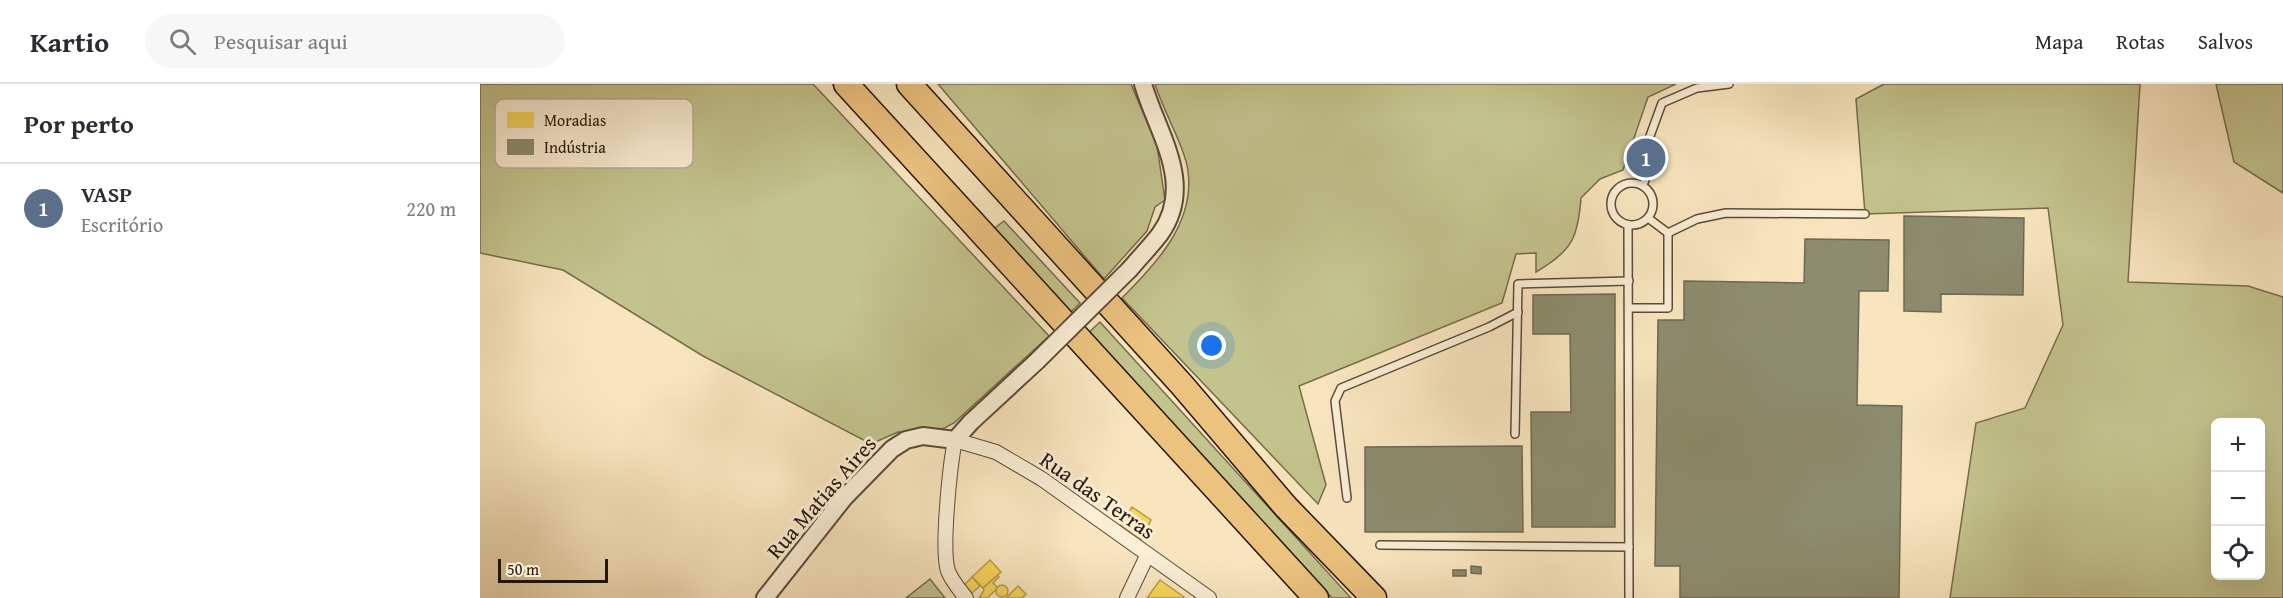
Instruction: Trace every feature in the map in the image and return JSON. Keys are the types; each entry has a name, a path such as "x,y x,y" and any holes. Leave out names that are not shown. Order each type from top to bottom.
{"highway":[{"path":"846,84 1316,598"},
{"path":"909,84 1182,385 1286,507 1374,598"}],"street":[{"path":"966,598 955,585 947,568 950,467 955,440 1130,269 1161,232 1169,217 1175,189 1175,171 1143,84"},
{"name":"Rua Matias Aires","path":"765,598 844,498 892,449 906,440 923,436 955,440"},
{"name":"Rua das Terras","path":"955,440 996,452 1042,479 1209,598"},
{"path":"1127,598 1147,556"}],"lane":[{"path":"1643,186 1647,175 1646,147 1662,103 1696,88 1729,84"},
{"path":"1636,183 1643,186 1652,197 1653,204 1648,218 1635,225 1628,225 1615,217 1611,211 1611,196 1621,185 1636,183"},
{"path":"1668,233 1697,219 1726,213 1865,214"},
{"path":"1648,218 1668,233"},
{"path":"1628,225 1629,598"},
{"path":"1629,308 1668,308 1668,233"},
{"path":"1515,434 1518,284 1629,281"},
{"path":"1347,498 1335,401 1341,388 1489,327 1518,312"},
{"path":"1380,545 1629,547"}],"green space":[{"path":"480,84 813,84 1049,336 954,423 935,433 898,432 871,444 703,356 563,270 480,253"},
{"path":"938,84 1131,84 1157,146 1165,200 1155,207 1147,231 1104,279"},
{"path":"1155,84 1676,84 1648,97 1623,170 1600,179 1581,198 1575,233 1565,250 1536,272 1536,253 1516,254 1502,303 1299,386 1326,485 1318,504 1122,298 1160,257 1170,241 1179,225 1189,190 1186,162"},
{"path":"1884,84 2140,84 2128,282 2248,286 2283,297 2283,598 1950,598 1976,423 2025,408 2063,325 2048,208 1865,214 1856,99"},
{"path":"2216,84 2283,84 2283,193 2234,162"},
{"path":"1004,221 1080,303 1070,313 992,230"},
{"path":"1100,322 1351,598 1332,598 1087,334"},
{"path":"930,579 945,598 906,598"}],"building: Moradias":[{"path":"1132,507 1151,520 1141,540 1120,525"},
{"path":"990,560 1001,572 983,588 972,577"},
{"path":"998,575 999,577 993,583 998,588 987,598 979,598 983,588"},
{"path":"972,577 980,586 972,593 964,585"},
{"path":"1160,580 1184,597 1147,598"},
{"path":"1004,585 1008,591 1004,597 1000,597 996,589"},
{"path":"1018,586 1026,594 1022,598 1006,598"}],"building: Indústria":[{"path":"1904,216 2024,218 2023,295 1941,294 1941,312 1904,311"},
{"path":"1805,239 1889,240 1888,291 1859,291 1857,405 1902,406 1899,598 1680,598 1680,566 1655,566 1658,320 1684,320 1684,281 1804,283"},
{"path":"1615,294 1615,527 1532,527 1531,412 1571,412 1570,334 1533,334 1533,295"},
{"path":"1522,446 1523,532 1365,532 1365,447"},
{"path":"1471,566 1481,567 1481,574 1471,573"},
{"path":"1453,570 1466,570 1466,576 1453,576"}],"place":[{"name":"VASP","path":"1646,158"}]}
